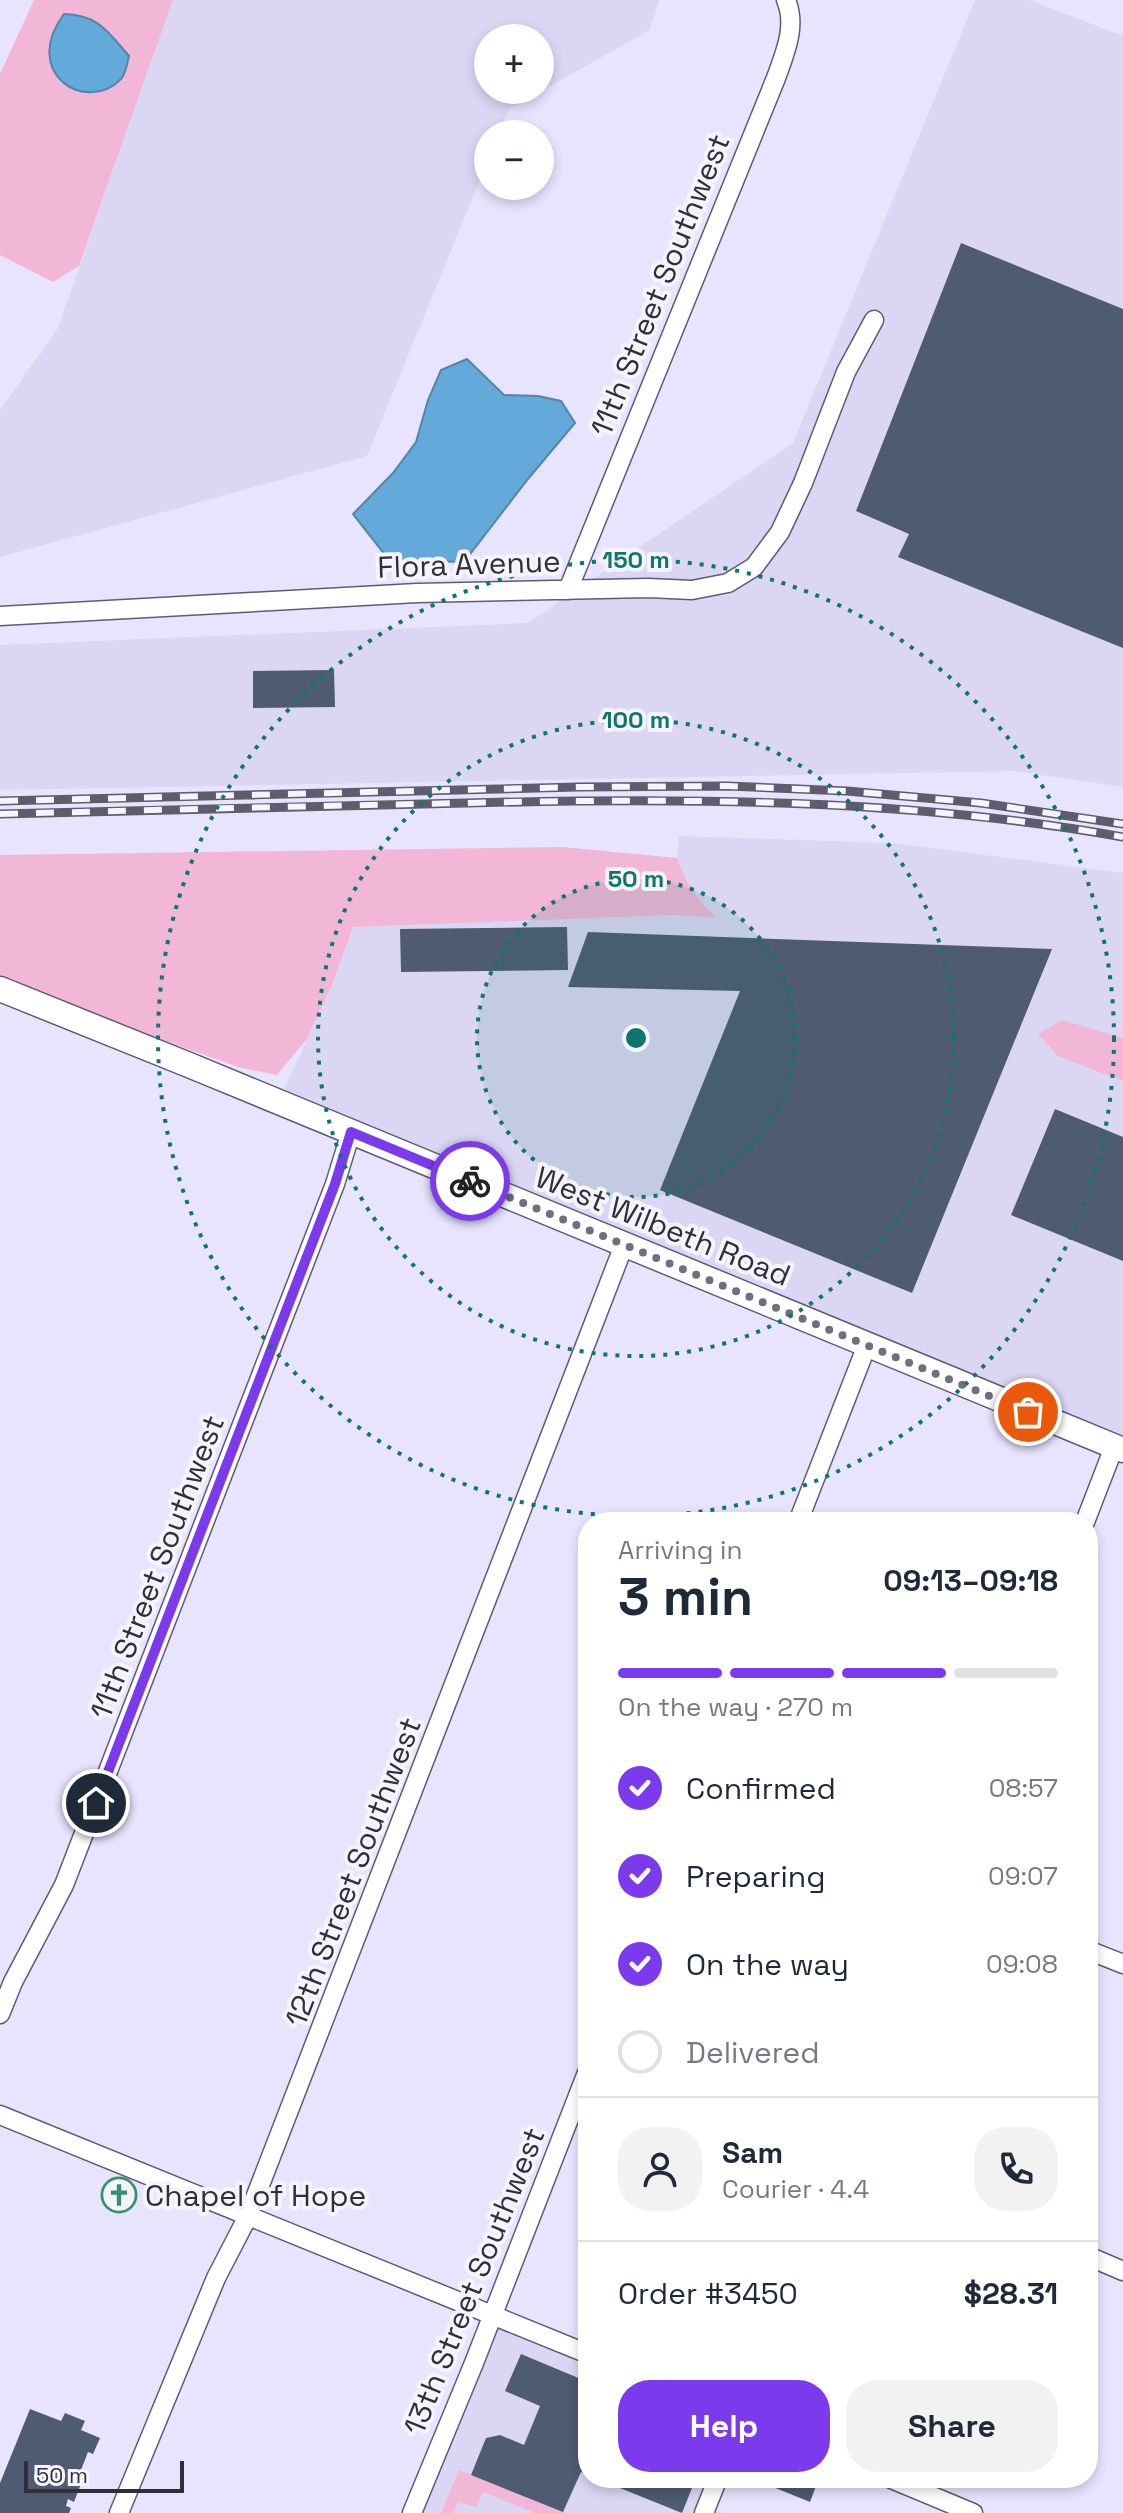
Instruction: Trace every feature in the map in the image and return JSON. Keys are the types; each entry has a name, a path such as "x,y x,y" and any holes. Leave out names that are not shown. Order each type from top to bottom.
{"main road":[{"name":"West Wilbeth Road","path":"0,989 1119,1449"}],"street":[{"name":"11th Street Southwest","path":"568,590 776,78 790,31 791,17 786,0"},
{"name":"Flora Avenue","path":"0,616 402,593 692,590 728,583 754,567 765,555 791,511 829,411 874,320"},
{"name":"11th Street Southwest","path":"0,2014 13,1982 64,1885 329,1199 351,1132"},
{"name":"12th Street Southwest","path":"119,2513 216,2278 248,2216 624,1245"},
{"path":"802,1512 867,1345"},
{"path":"1090,1512 1119,1449"},
{"path":"1098,1954 1123,1964"},
{"name":"13th Street Southwest","path":"412,2513 578,2096"},
{"path":"0,2115 578,2350"},
{"path":"1098,2260 1123,2271"},
{"path":"704,2513 714,2488"},
{"path":"913,2488 973,2513"}],"shaded area":[{"path":"34,0 173,0 79,266 53,282 0,255 0,74"},
{"path":"173,0 659,0 650,30 554,84 554,24 474,24 474,104 518,104 509,109 505,120 474,120 474,194 367,456 0,557 0,410 58,328"},
{"path":"975,0 1030,0 1123,36 1123,787 1015,771 0,790 0,645 528,623 793,443"},
{"path":"679,836 894,843 1123,873 1123,1451 278,1102 332,985 353,927 677,915 715,918 699,902 685,879 677,858"},
{"path":"563,847 677,858 693,891 716,918 677,915 353,927 332,985 307,1039 277,1075 241,1068 0,982 0,855"},
{"path":"1062,1020 1123,1038 1123,1081 1058,1056 1038,1034"},
{"path":"492,2315 578,2350 578,2488 714,2488 707,2507 722,2513 412,2513"},
{"path":"459,2470 566,2513 535,2513 483,2492 476,2507 458,2502 453,2513 441,2513"}],"water":[{"path":"64,14 86,18 102,26 129,56 121,79 107,89 91,92 76,90 63,82 53,70 49,54 52,35"},
{"path":"467,359 504,395 538,396 561,401 575,423 464,562 389,560 353,514 393,473 416,442 428,400 441,370"}],"building":[{"path":"961,243 1123,309 1123,648 898,557 909,534 856,511"},
{"path":"334,670 335,707 253,708 253,671"},
{"path":"567,927 568,970 401,972 400,929"},
{"path":"588,932 1052,949 912,1293 660,1190 740,991 568,987"},
{"path":"1055,1109 1123,1137 1123,1261 1011,1215"},
{"path":"521,2354 578,2378 578,2479 563,2512 471,2475 486,2438 500,2435 524,2445 540,2406 505,2391"},
{"path":"30,2409 61,2421 65,2413 85,2421 81,2430 100,2438 93,2454 88,2452 81,2470 86,2471 74,2502 68,2499 66,2506 71,2508 69,2513 0,2513 0,2483"},
{"path":"620,2488 692,2488 682,2513"},
{"path":"776,2488 815,2488 810,2502"}],"railway":[{"path":"0,801 728,786 847,791 981,803 1123,824"},
{"path":"0,814 548,801 713,801 960,815 1123,837"}],"way so far":[{"path":"470,1181 1028,1412"}],"place":[{"name":"Chapel of Hope","path":"119,2195"}],"route":[{"path":"96,1803 335,1184 351,1132 470,1181"}]}
